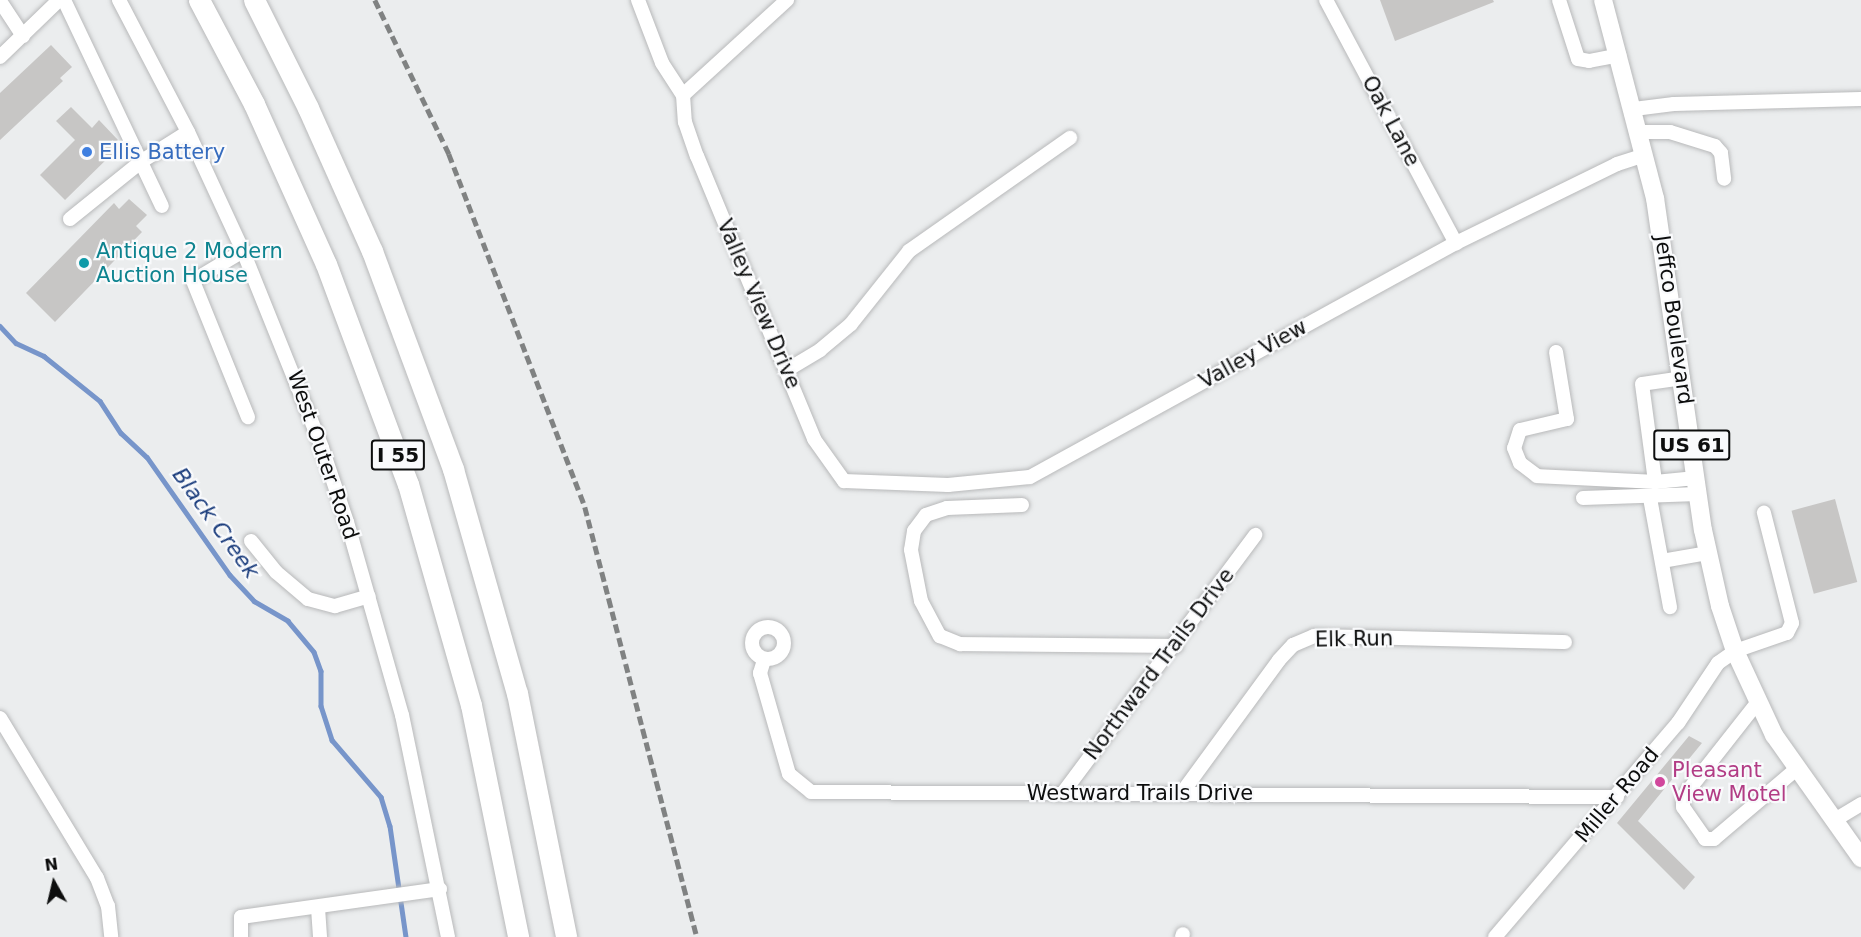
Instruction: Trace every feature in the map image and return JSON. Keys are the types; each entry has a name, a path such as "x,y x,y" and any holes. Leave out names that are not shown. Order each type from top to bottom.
{"highway":[{"name":"I 55","path":"200,0 254,104 326,264 401,463 471,705 518,937"},
{"name":"I 55","path":"254,0 308,108 372,251 453,469 518,693 566,937"}],"main road":[{"name":"Jeffco Boulevard","path":"1603,0 1640,132 1665,253 1708,553 1735,651 1757,703 1795,770 1861,858"}],"street":[{"path":"0,57 59,0"},
{"path":"64,0 162,206"},
{"name":"West Outer Road","path":"119,0 188,132 243,251 318,437 369,596 402,715 440,889 448,937"},
{"path":"638,0 662,63 683,95 787,0"},
{"name":"Oak Lane","path":"1326,0 1456,243"},
{"path":"1559,0 1578,59 1589,61 1619,55"},
{"path":"0,1 23,36"},
{"name":"Valley View Drive","path":"683,95 685,122 814,439 844,481"},
{"path":"1634,109 1674,104 1861,99"},
{"path":"70,219 142,161 188,132"},
{"path":"1640,132 1670,132 1715,146 1721,153 1724,179"},
{"path":"787,370 820,350 851,324 909,251 1070,138"},
{"name":"Valley View","path":"844,481 948,485 1030,477 1456,243 1617,164 1645,155"},
{"path":"243,251 193,281 248,417"},
{"path":"1556,352 1567,419 1520,430 1514,448 1520,464 1537,476 1697,486"},
{"path":"1655,482 1642,384 1683,378"},
{"path":"1583,498 1650,498 1697,486"},
{"path":"1650,498 1670,607"},
{"path":"1022,506 947,508 926,515 914,531 911,550 921,601 940,636 960,644 1176,646"},
{"path":"1735,651 1787,633 1792,623 1764,513"},
{"name":"Northward Trails Drive","path":"1063,793 1176,646 1255,535"},
{"path":"251,541 276,572 308,599 336,606 369,596"},
{"path":"1662,561 1708,553"},
{"name":"Elk Run","path":"1181,794 1279,660 1293,645 1314,636 1565,642"},
{"name":"Miller Road","path":"1495,937 1678,723 1718,663 1735,651"},
{"name":"Westward Trails Drive","path":"764,660 760,673 789,774 811,792 1617,797"},
{"path":"1757,703 1683,797 1683,807 1705,839 1714,839 1795,770"},
{"path":"0,718 97,878 108,906 111,937"},
{"path":"1833,822 1861,804"},
{"path":"241,937 241,917 380,900 440,889"},
{"path":"318,908 320,937"}],"building":[{"path":"1380,0 1493,0 1494,2 1395,41"},
{"path":"51,45 72,67 60,78 63,81 0,140 0,93"},
{"name":"Ellis Battery","path":"71,107 92,128 99,120 118,140 108,150 112,154 65,200 40,175 75,140 56,121"},
{"name":"Antique 2 Modern Auction House","path":"129,199 147,215 136,226 142,232 55,322 26,293 114,203 119,209"},
{"path":"1835,499 1857,582 1814,594 1792,511"},
{"name":"Pleasant View Motel","path":"1689,736 1702,743 1638,821 1695,877 1684,890 1617,823"}],"waterway":[{"name":"Black Creek","path":"0,326 16,343 44,356 100,401 121,433 147,457 230,575 254,601 288,621 314,652 321,671 321,706 332,740 381,797 390,826 406,937"}],"railway":[{"path":"375,0 449,154 585,507 697,937"}],"place":[{"name":"Ellis Battery","path":"87,152"},
{"name":"Antique 2 Modern Auction House","path":"84,263"},
{"name":"Pleasant View Motel","path":"1660,782"}]}
